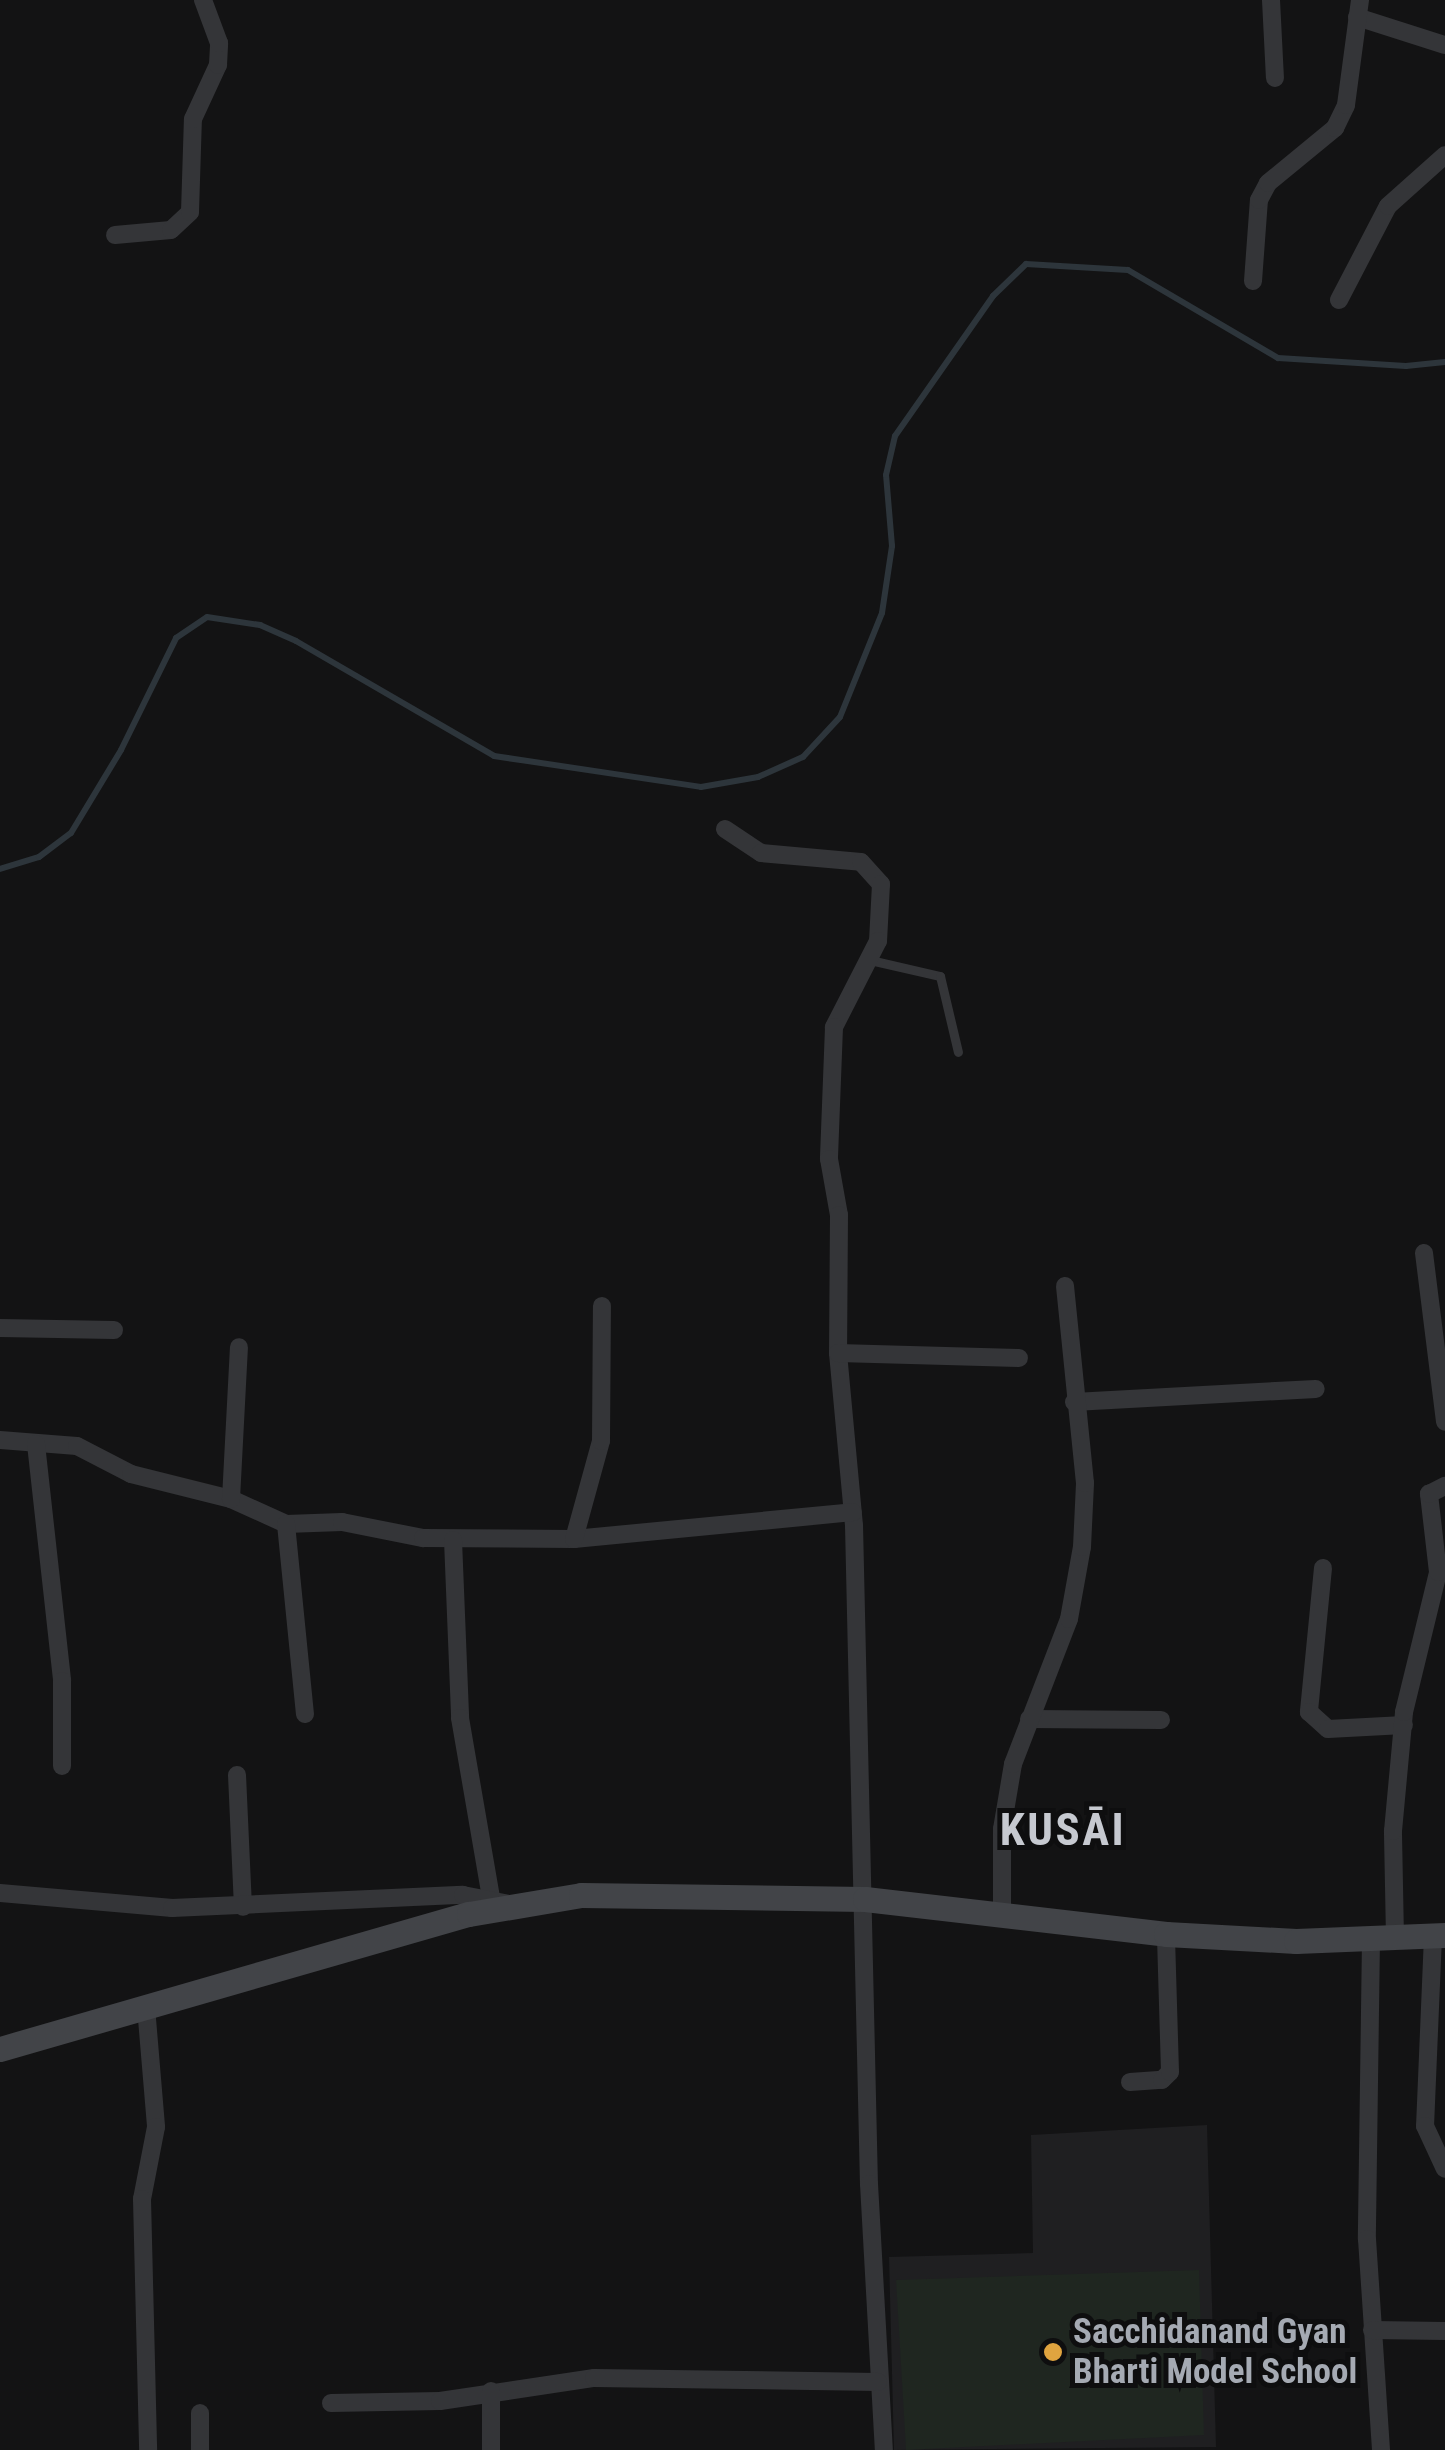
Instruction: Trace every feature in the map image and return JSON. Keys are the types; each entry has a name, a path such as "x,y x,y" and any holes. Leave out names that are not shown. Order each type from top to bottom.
{"main road":[{"path":"0,2049 500,1900 629,1892 865,1899 1166,1934 1383,1938 1439,1935"}],"street":[{"path":"115,235 171,230 190,212 193,119 218,65 219,44 202,0"},
{"path":"1272,0 1275,78"},
{"path":"1254,281 1259,200 1268,182 1336,128 1352,80 1359,8 1445,45"},
{"path":"1339,300 1388,206 1445,155"},
{"path":"725,829 761,853 870,865 881,895 870,960 839,1011 830,1048 838,1353 854,1512 878,2382 884,2450"},
{"path":"1424,1253 1437,1303 1445,1422"},
{"path":"1002,1914 1002,1829 1029,1719 1069,1619 1082,1548 1085,1483 1065,1286"},
{"path":"574,1540 604,1423 602,1306"},
{"path":"0,1328 114,1330"},
{"path":"231,1499 239,1347"},
{"path":"838,1353 1019,1358"},
{"path":"1074,1402 1316,1389"},
{"path":"0,1440 78,1446 131,1474 231,1499 286,1524 342,1522 370,1532 453,1540 574,1540 854,1512"},
{"path":"36,1444 62,1681 62,1766"},
{"path":"1381,2450 1366,2179 1394,1806 1404,1725 1435,1588 1441,1536 1429,1494 1445,1486"},
{"path":"286,1524 305,1714"},
{"path":"0,1893 113,1906 243,1907 500,1900 460,1718 453,1540"},
{"path":"1324,1568 1309,1712 1328,1729 1404,1725"},
{"path":"1029,1719 1161,1720"},
{"path":"238,1776 243,1907"},
{"path":"1130,2082 1162,2080 1170,2072 1166,1934"},
{"path":"1439,1935 1425,2126 1445,2169"},
{"path":"146,2006 156,2127 142,2199 148,2450"},
{"path":"1372,2330 1445,2331"},
{"path":"331,2403 440,2401 491,2390 594,2378 878,2382"},
{"path":"491,2390 491,2450"},
{"path":"200,2413 200,2450"}],"lane":[{"path":"870,960 940,976 958,1052"}],"shaded area":[{"name":"Sacchidanand Gyan Bharti Model School","path":"1207,2125 1216,2447 894,2450 889,2257 1033,2253 1031,2135"},
{"path":"1199,2270 1204,2435 906,2450 896,2280"}],"waterway":[{"path":"0,869 39,857 71,833 121,750 176,638 207,617 260,625 296,641 494,756 701,787 758,777 803,757 840,717 882,613 892,546 886,475 895,436 993,296 1026,264 1128,270 1278,358 1406,366 1445,362"}],"place":[{"name":"Sacchidanand Gyan Bharti Model School","path":"1053,2352"}],"district":[{"name":"KUSĀI","path":"1063,1830"}]}
